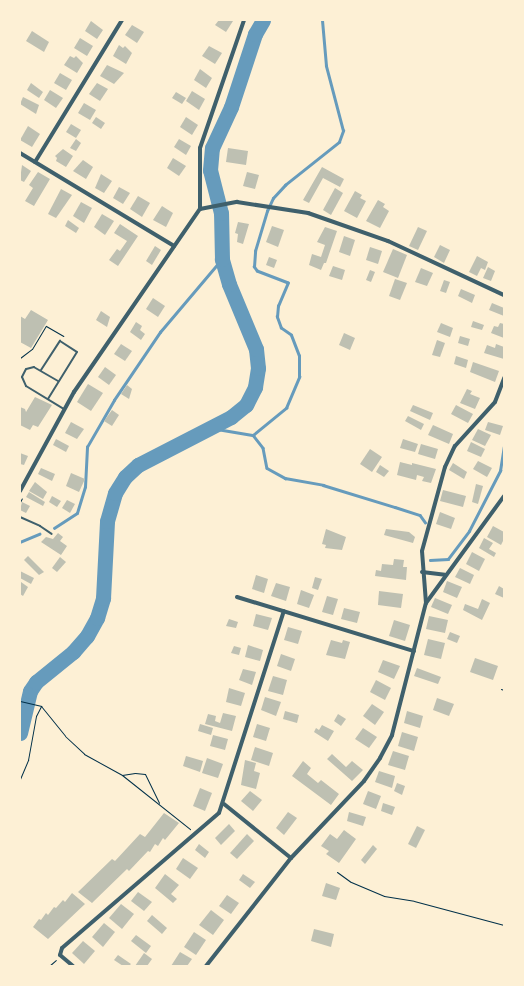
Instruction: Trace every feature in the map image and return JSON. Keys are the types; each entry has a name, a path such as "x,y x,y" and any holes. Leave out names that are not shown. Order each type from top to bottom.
{"street":[{"path":"35,162 122,20"},
{"path":"20,491 64,409 200,209 200,148 244,20"},
{"path":"20,153 174,246"},
{"path":"200,209 228,203 273,207 308,213 377,237 504,295"},
{"path":"426,603 422,572 422,552 447,462 460,440 495,402 504,378"},
{"path":"20,479 25,481"},
{"path":"206,966 292,858 364,782 380,758 392,735 426,603 445,575 471,544 504,496"},
{"path":"422,572 445,575"},
{"path":"238,597 414,651"},
{"path":"73,966 60,953 215,818 224,804 284,611"},
{"path":"224,804 292,858"}],"lane":[{"path":"41,370 60,341 77,352 48,399"},
{"path":"59,381 34,367 28,368 24,372 22,380 26,386 64,409"},
{"path":"20,517 52,534"}],"path":[{"path":"20,358 23,353 32,349 46,326 63,336 60,341"},
{"path":"20,502 23,496"},
{"path":"21,701 41,706 65,736 84,754 122,775 197,834"},
{"path":"20,779 28,760 36,716 41,706"},
{"path":"122,775 145,774 160,804"},
{"path":"337,872 351,882 384,896 414,901 504,925"},
{"path":"49,966 60,953"}],"building":[{"path":"219,20 233,21 226,32 215,25"},
{"path":"91,21 103,30 97,39 85,31"},
{"path":"132,25 144,32 137,43 125,35"},
{"path":"32,31 49,42 44,52 26,41"},
{"path":"80,38 93,46 87,56 74,48"},
{"path":"119,45 123,48 125,46 132,53 126,64 113,56"},
{"path":"209,46 222,53 215,64 202,56"},
{"path":"70,56 74,58 76,56 83,63 77,73 64,65"},
{"path":"107,65 124,73 114,84 100,76"},
{"path":"200,69 212,78 206,88 194,80"},
{"path":"60,73 72,80 66,90 54,83"},
{"path":"31,83 43,92 39,98 27,90"},
{"path":"97,83 108,89 100,101 89,94"},
{"path":"50,90 63,98 56,108 44,100"},
{"path":"192,91 205,99 199,110 186,101"},
{"path":"176,92 186,98 182,104 172,98"},
{"path":"23,97 39,105 36,114 20,104"},
{"path":"84,103 96,110 90,120 78,113"},
{"path":"96,117 105,123 101,129 92,123"},
{"path":"186,117 198,125 192,135 180,127"},
{"path":"71,124 81,130 76,138 66,132"},
{"path":"28,126 40,134 32,147 20,140"},
{"path":"76,139 81,143 76,151 70,148"},
{"path":"179,139 191,146 186,155 174,147"},
{"path":"228,148 248,151 246,165 226,162"},
{"path":"63,149 73,156 66,167 56,161 57,158 55,156"},
{"path":"173,158 186,166 179,176 167,168"},
{"path":"83,160 93,167 86,179 73,171"},
{"path":"22,165 31,171 24,182 20,180"},
{"path":"322,167 344,179 340,187 323,178 309,203 303,200"},
{"path":"38,172 50,179 34,206 25,201 33,188 29,185"},
{"path":"247,172 259,175 255,189 243,186"},
{"path":"101,174 112,181 104,193 95,188"},
{"path":"119,187 130,193 123,204 113,198"},
{"path":"335,188 343,193 331,215 323,210"},
{"path":"61,189 72,195 56,218 48,214"},
{"path":"355,191 362,195 360,198 366,201 357,218 344,211"},
{"path":"138,196 150,203 142,217 130,209"},
{"path":"378,200 385,204 383,207 389,211 380,228 366,221"},
{"path":"81,202 92,208 84,223 73,216"},
{"path":"162,206 173,213 166,227 153,220"},
{"path":"102,214 114,221 105,235 94,227"},
{"path":"68,220 79,228 76,233 65,226"},
{"path":"238,222 249,224 243,244 237,242 238,234 235,233"},
{"path":"120,224 138,236 118,266 109,260 117,249 120,251 127,241 114,233"},
{"path":"272,226 284,230 278,247 266,242"},
{"path":"325,227 337,231 326,263 324,263 321,270 309,265 312,254 321,257 325,245 317,242"},
{"path":"418,227 427,231 418,250 409,246"},
{"path":"344,236 355,240 350,256 339,252"},
{"path":"440,245 450,250 444,263 434,257"},
{"path":"155,246 161,250 152,265 146,261"},
{"path":"370,247 382,251 378,264 366,260"},
{"path":"393,249 407,255 398,278 383,272"},
{"path":"477,256 488,262 485,270 481,268 477,276 469,272"},
{"path":"269,257 277,260 274,268 266,265"},
{"path":"333,266 345,270 342,280 329,276"},
{"path":"488,267 495,271 491,281 483,278"},
{"path":"421,268 433,273 427,286 415,282"},
{"path":"370,270 375,272 371,282 366,280"},
{"path":"395,279 407,283 400,300 389,296"},
{"path":"444,280 450,282 446,293 440,291"},
{"path":"461,289 475,295 472,303 458,296"},
{"path":"153,298 165,306 158,317 146,309"},
{"path":"492,303 504,308 504,316 489,310"},
{"path":"31,310 48,320 31,348 20,342 20,316 25,319"},
{"path":"101,311 110,317 107,327 96,320"},
{"path":"473,321 484,325 482,330 471,327"},
{"path":"136,322 142,326 140,330 145,334 141,340 130,332"},
{"path":"441,323 453,328 450,337 437,332"},
{"path":"500,323 504,324 504,338 491,333 494,326 498,327"},
{"path":"344,333 355,338 350,350 339,345"},
{"path":"460,336 470,339 468,346 458,343"},
{"path":"437,340 445,343 440,357 432,355"},
{"path":"121,344 132,351 125,361 114,354"},
{"path":"496,344 504,347 504,359 484,353 487,345 495,348"},
{"path":"456,356 468,360 466,368 454,364"},
{"path":"473,362 499,371 495,382 470,372"},
{"path":"105,367 116,375 109,385 98,377"},
{"path":"88,384 103,393 91,411 77,402"},
{"path":"127,385 132,389 129,399 121,394"},
{"path":"467,389 472,391 470,394 480,398 475,409 460,403"},
{"path":"35,397 52,405 38,427 33,425 30,430 20,425 20,407 25,409 26,412"},
{"path":"413,405 433,413 430,420 410,411"},
{"path":"456,405 473,414 468,423 451,414"},
{"path":"112,410 119,415 112,426 104,421"},
{"path":"408,416 424,424 421,430 405,421"},
{"path":"71,422 84,429 77,439 65,433"},
{"path":"488,422 503,426 500,435 485,430"},
{"path":"433,425 453,434 449,444 428,435"},
{"path":"478,429 491,435 485,446 472,440"},
{"path":"56,439 69,446 66,452 53,445"},
{"path":"403,439 418,444 415,452 400,448"},
{"path":"471,442 485,449 481,457 467,451"},
{"path":"421,444 438,449 435,459 418,454"},
{"path":"370,449 382,457 372,472 360,464"},
{"path":"20,453 28,456 24,465 20,464"},
{"path":"478,461 492,468 487,477 473,469"},
{"path":"400,462 436,469 431,483 422,481 424,477 417,475 416,480 397,475"},
{"path":"453,463 467,472 464,479 449,470"},
{"path":"380,465 389,471 384,477 376,472"},
{"path":"41,468 55,474 52,481 38,474"},
{"path":"71,473 85,479 79,492 66,486"},
{"path":"35,482 47,492 43,499 29,491"},
{"path":"476,484 483,486 478,504 472,502"},
{"path":"443,490 466,496 463,507 440,501"},
{"path":"29,492 45,502 43,506 26,497"},
{"path":"52,496 61,501 57,507 49,502"},
{"path":"67,500 75,504 70,513 62,508"},
{"path":"22,502 30,506 26,513 20,510"},
{"path":"440,512 455,518 451,529 436,524"},
{"path":"493,526 504,532 504,539 501,545 487,537"},
{"path":"326,529 346,537 342,550 325,548 326,545 322,544"},
{"path":"386,529 409,532 415,537 413,543 384,535"},
{"path":"58,533 63,537 60,541 67,546 61,555 41,542 46,537 53,539"},
{"path":"484,538 493,543 489,549 496,553 494,557 479,548"},
{"path":"472,552 485,559 479,571 466,564"},
{"path":"28,556 44,572 39,575 24,560"},
{"path":"60,557 66,562 57,572 52,568"},
{"path":"394,559 404,560 403,567 407,567 406,580 375,576 376,570 381,571 382,564 393,565"},
{"path":"460,568 474,575 470,584 455,577"},
{"path":"20,571 34,578 31,584 20,578"},
{"path":"256,575 268,579 264,593 252,589"},
{"path":"315,577 322,579 318,590 312,588"},
{"path":"447,581 462,587 457,598 443,592"},
{"path":"21,582 28,587 23,596 20,594"},
{"path":"276,583 290,587 286,601 271,596"},
{"path":"499,586 504,589 504,598 495,594"},
{"path":"301,590 314,595 309,608 297,604"},
{"path":"379,591 403,594 401,608 378,605"},
{"path":"327,596 338,599 333,615 322,612"},
{"path":"435,598 452,605 448,614 431,607"},
{"path":"482,599 490,603 482,620 463,610 465,604 478,609"},
{"path":"344,608 360,612 357,623 341,619"},
{"path":"256,614 272,618 268,630 253,626"},
{"path":"429,616 448,620 445,633 426,629"},
{"path":"229,619 238,622 236,628 226,626"},
{"path":"394,620 410,625 405,641 389,636"},
{"path":"288,627 302,631 298,644 284,640"},
{"path":"450,632 460,636 457,643 447,639"},
{"path":"428,639 445,643 441,659 424,655"},
{"path":"331,640 342,643 343,640 350,642 345,659 326,655"},
{"path":"248,645 263,650 260,661 245,657"},
{"path":"234,646 241,648 239,655 231,653"},
{"path":"281,654 295,659 291,671 277,666"},
{"path":"475,658 498,666 493,680 470,672"},
{"path":"383,660 400,666 394,679 378,672"},
{"path":"417,668 441,677 438,684 414,676"},
{"path":"243,669 256,672 252,685 239,680"},
{"path":"273,676 287,680 283,695 268,691"},
{"path":"376,680 391,688 385,700 370,692"},
{"path":"229,688 245,693 241,706 226,702"},
{"path":"265,697 281,702 276,716 261,710"},
{"path":"437,698 454,704 449,716 433,710"},
{"path":"372,704 384,712 375,725 363,716"},
{"path":"285,711 299,715 297,723 283,719"},
{"path":"407,711 423,716 420,728 404,723"},
{"path":"223,713 236,716 232,731 205,724 208,714 216,716 215,721 220,723"},
{"path":"338,714 346,719 341,726 334,721"},
{"path":"200,724 213,728 211,735 198,731"},
{"path":"257,724 270,728 266,741 253,737"},
{"path":"322,725 334,731 328,741 314,732 316,728 319,730"},
{"path":"363,728 377,737 369,748 355,739"},
{"path":"402,732 418,737 414,751 398,746"},
{"path":"213,735 228,739 225,750 210,746"},
{"path":"255,747 273,753 269,766 251,760"},
{"path":"393,751 409,756 405,770 388,765"},
{"path":"332,754 346,767 352,761 363,770 352,781 327,759"},
{"path":"186,756 203,761 200,772 183,766"},
{"path":"207,758 223,764 218,778 202,773"},
{"path":"245,760 256,763 254,771 260,773 256,789 241,785"},
{"path":"303,761 311,768 307,774 318,783 321,780 339,794 331,805 292,776"},
{"path":"379,771 395,776 392,788 375,782"},
{"path":"397,783 405,786 402,795 394,791"},
{"path":"200,788 212,793 205,811 193,806"},
{"path":"250,791 262,800 253,811 241,801"},
{"path":"368,791 381,796 376,809 363,804"},
{"path":"383,803 395,807 392,815 381,811"},
{"path":"288,812 297,818 284,835 276,828"},
{"path":"349,812 366,817 363,826 347,821"},
{"path":"164,813 179,823 165,840 163,838 158,846 155,844 150,852 148,851 129,871 127,869 92,903 78,892 112,859 115,861 140,834 145,837"},
{"path":"229,824 235,831 221,845 215,838"},
{"path":"417,826 425,830 416,848 408,844"},
{"path":"344,830 356,839 339,863 326,854 329,851 321,846 330,834 337,839"},
{"path":"247,834 254,841 237,859 230,853"},
{"path":"199,844 209,852 205,858 195,850"},
{"path":"373,845 377,849 365,864 361,860"},
{"path":"183,858 198,868 190,879 176,869"},
{"path":"165,874 179,885 171,894 177,899 173,903 155,888"},
{"path":"243,874 255,882 250,888 239,880"},
{"path":"326,883 340,888 336,900 322,896"},
{"path":"138,892 152,902 144,911 131,901"},
{"path":"72,893 85,904 48,939 33,927 46,913 48,915 63,900 65,902"},
{"path":"227,895 239,903 231,914 219,906"},
{"path":"121,904 134,914 122,929 109,918"},
{"path":"211,910 224,920 213,935 199,925"},
{"path":"152,915 167,928 162,934 147,921"},
{"path":"104,923 115,932 103,947 92,937"},
{"path":"314,929 334,934 331,947 311,941"},
{"path":"194,932 206,940 196,955 184,947"},
{"path":"136,935 151,946 146,953 131,941"},
{"path":"83,941 95,951 84,964 72,953"},
{"path":"180,952 192,959 187,966 171,966"},
{"path":"144,953 152,959 147,966 135,966"},
{"path":"118,955 131,964 123,966 114,960"}],"waterway":[{"path":"20,733 30,691 36,682 73,652 87,636 97,618 103,598 107,521 115,493 125,477 138,465 231,417 246,405 255,387 258,368 256,349 229,284 222,259 221,213 210,170 212,148 231,107 255,34 263,20"},
{"path":"253,435 286,408 299,377 299,356 291,335 281,328 277,317 278,306 288,283 257,271 254,267 255,251 267,211 273,198 285,185 339,142 343,131 326,66 322,20"},
{"path":"54,528 77,513 85,487 87,447 114,400 160,332 222,259"},
{"path":"211,428 253,435 263,448 267,468 285,478 323,485 395,507 420,515 425,522"},
{"path":"430,560 448,559 469,531 500,471 504,447"},
{"path":"20,542 39,534"}]}
